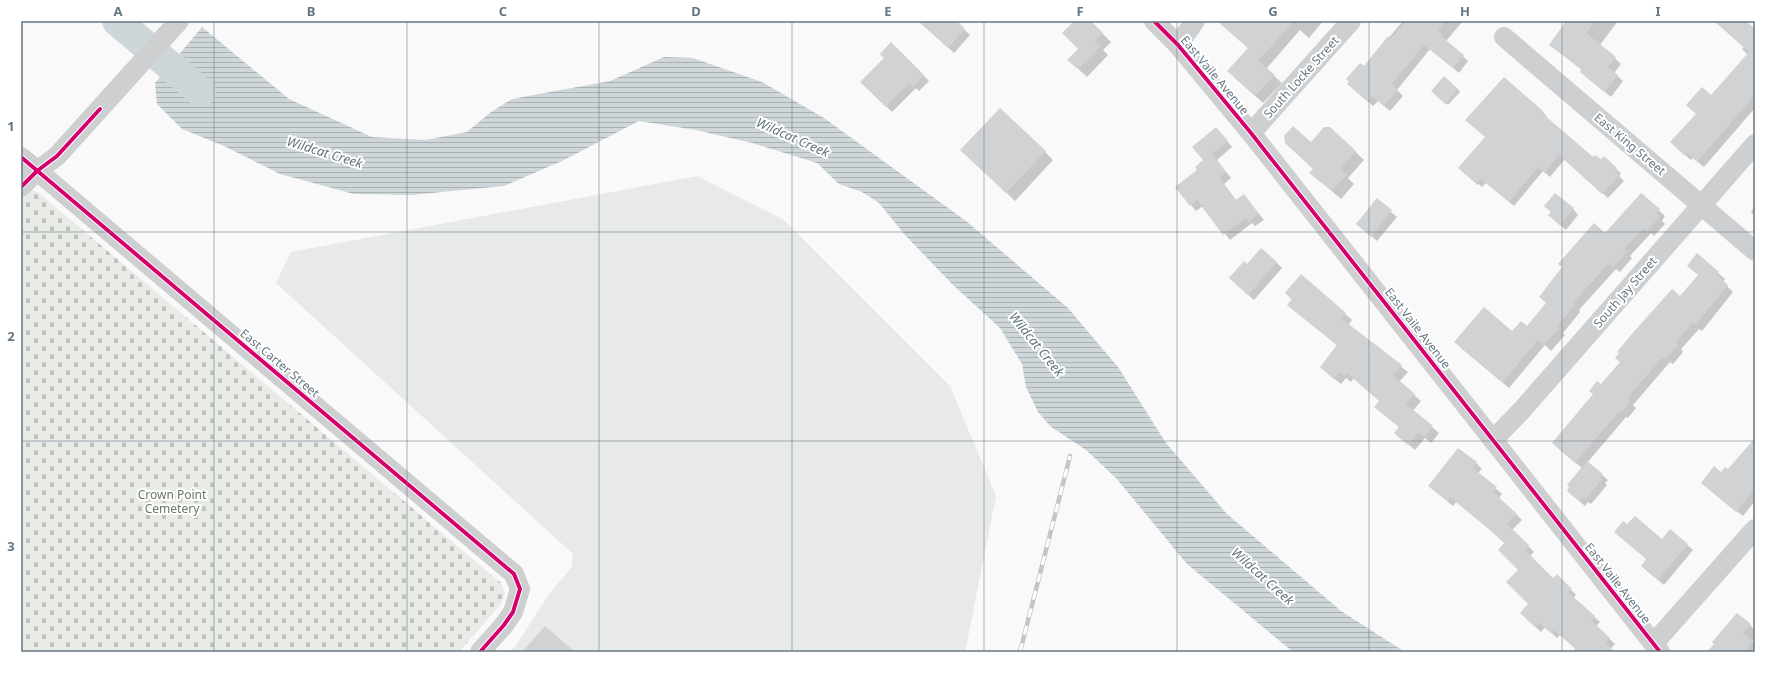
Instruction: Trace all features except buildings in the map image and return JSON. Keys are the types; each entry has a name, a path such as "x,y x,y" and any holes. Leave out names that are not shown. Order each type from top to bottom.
{"street":[{"path":"21,187 37,171 58,156 179,21"},
{"name":"East Vaile Avenue","path":"1154,21 1178,46 1250,133 1657,648"},
{"path":"1178,46 1195,21"},
{"name":"South Locke Street","path":"1250,133 1351,21"},
{"name":"East King Street","path":"1504,38 1755,251"},
{"name":"South Jay Street","path":"1493,440 1522,410 1755,144"},
{"name":"East Carter Street","path":"21,157 514,574 520,589 513,612 504,625 480,652"},
{"path":"1657,648 1755,528"}],"shaded area":[{"path":"697,176 784,220 950,386 996,496 965,652 507,652 515,647 549,594 572,567 573,554 276,283 291,252"}],"green space":[{"name":"Crown Point Cemetery","path":"21,185 39,193 501,583 505,593 501,604 459,652 21,652"}],"water":[{"path":"202,27 289,99 372,137 425,140 467,132 491,112 512,99 610,81 664,57 693,58 762,82 824,118 966,221 1068,308 1118,367 1166,443 1227,514 1341,611 1405,652 1293,652 1187,564 1116,478 1086,450 1050,426 1038,412 1026,387 1022,364 1000,328 952,284 905,235 879,203 862,192 839,184 817,163 752,143 696,130 639,121 562,161 504,186 411,195 354,194 280,174 224,146 182,129 157,104 155,83"}],"waterway":[{"name":"Wildcat Creek","path":"117,21 201,92"}],"railway":[{"path":"1020,652 1070,456"}],"cycle path":[{"path":"1154,21 1178,45 1251,133 1660,652"},
{"path":"21,187 37,171 57,156 100,109"},
{"path":"21,157 514,574 520,589 513,612 504,625 480,652"}]}
